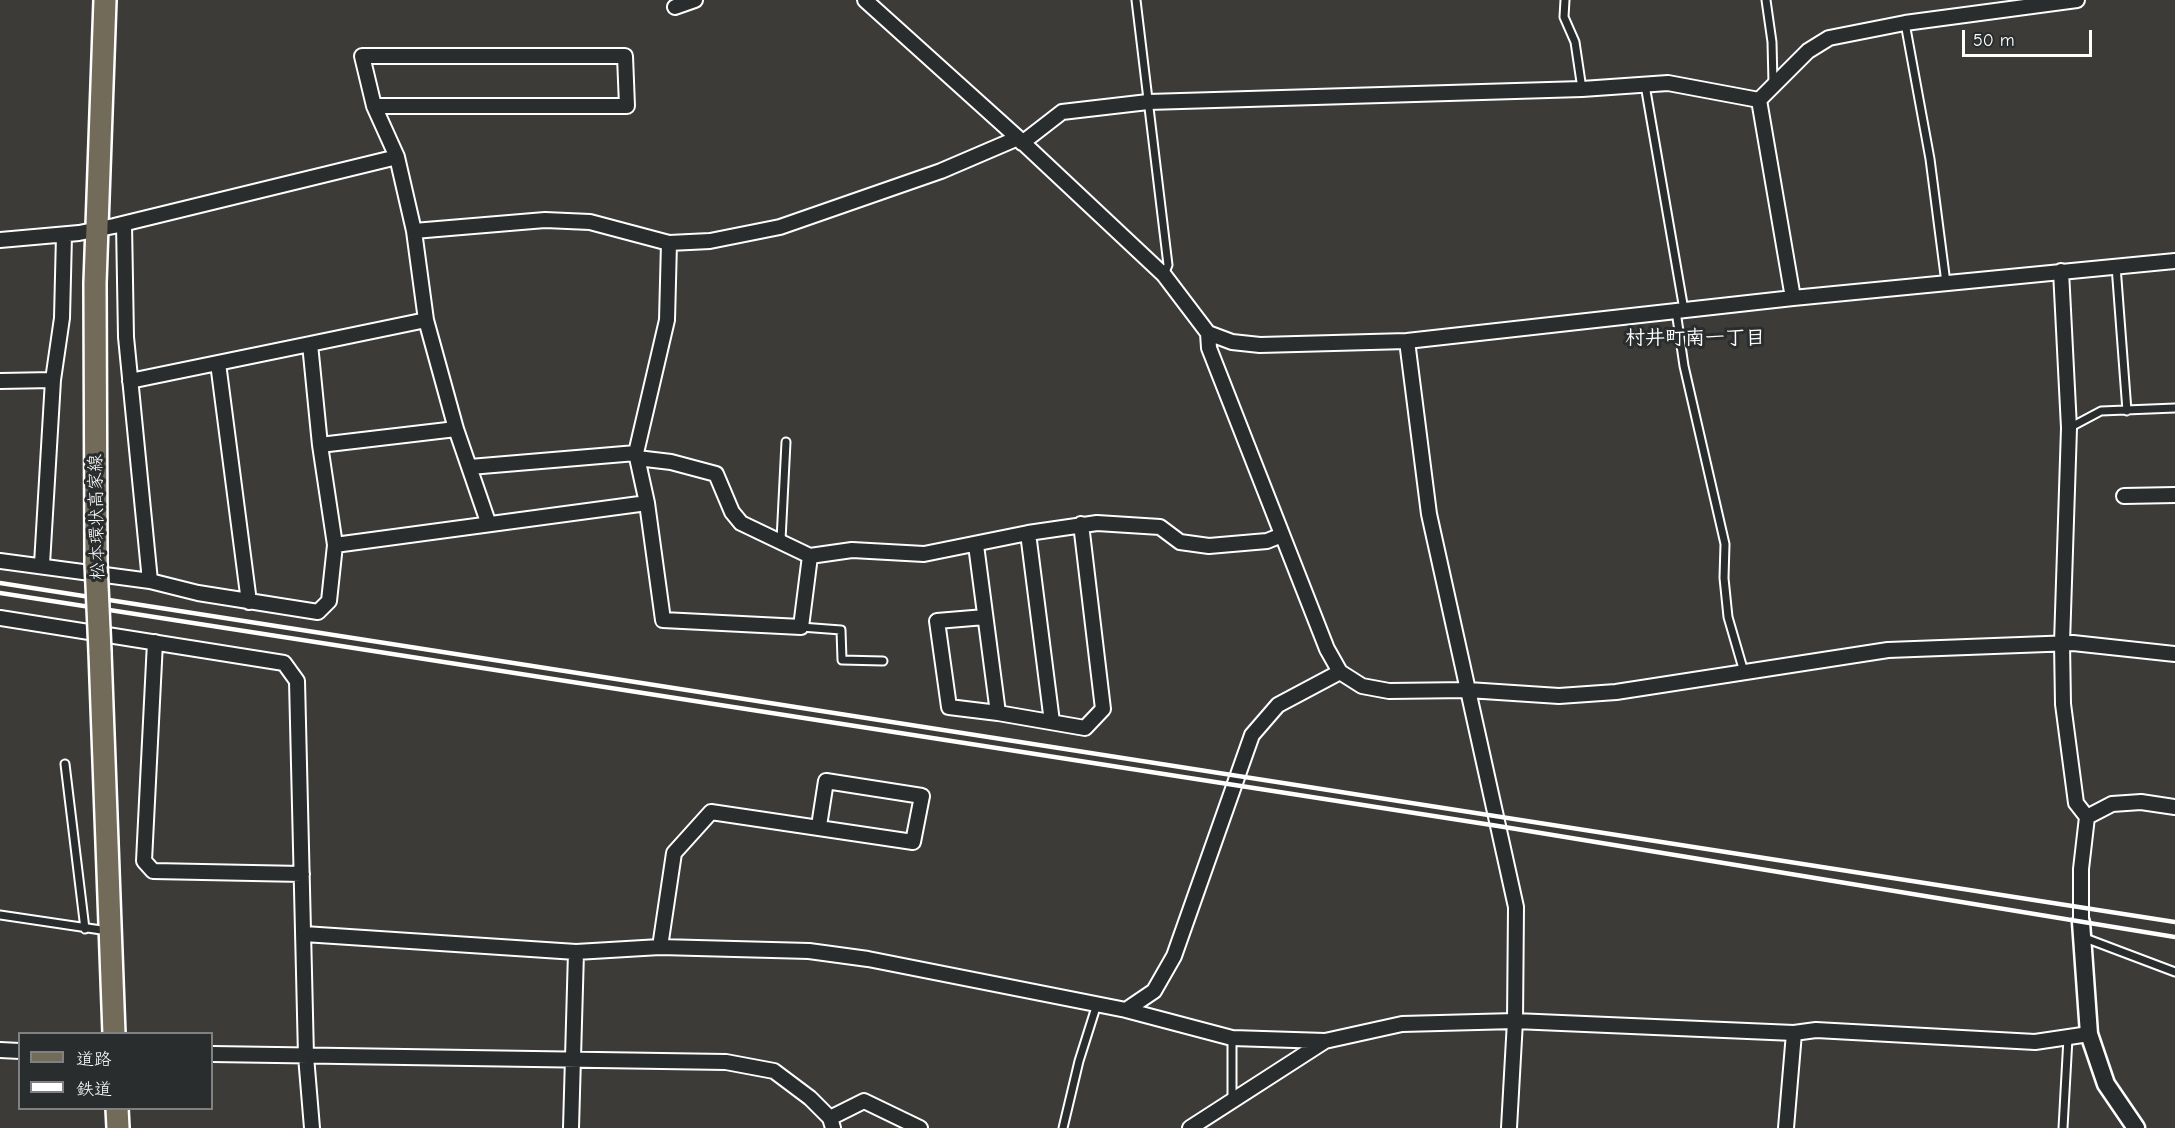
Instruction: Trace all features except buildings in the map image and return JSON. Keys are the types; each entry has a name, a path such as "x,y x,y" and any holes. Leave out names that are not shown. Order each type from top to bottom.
{"main road":[{"name":"松本環状高家線","path":"105,0 97,230 96,563 114,1032"},
{"path":"117,1110 118,1128"}],"street":[{"path":"675,7 695,0"},
{"path":"865,0 1020,140 1164,275 1208,333 1232,342 1260,345 1407,341 1793,298 2175,261"},
{"path":"1759,100 1808,51 1829,38 1905,23 2077,0"},
{"path":"374,106 627,106 625,57 362,56 374,106 397,158 414,231 426,320 456,429 488,522"},
{"path":"414,231 556,220 590,222 669,243 710,241 780,227 941,171 1020,140 1062,112 1148,102 1582,89 1668,83 1759,100"},
{"path":"1759,100 1793,298"},
{"path":"0,240 97,230 397,158"},
{"path":"124,224 126,338 150,581"},
{"path":"42,564 53,380 62,318 64,235"},
{"path":"669,243 668,320 637,455 647,502 663,620 801,627 810,555"},
{"path":"2061,271 2069,428 2062,643 2063,704 2076,803 2087,817 2081,869 2082,930 2089,1034 2106,1084 2136,1128"},
{"path":"130,381 426,320"},
{"path":"1208,333 1209,348 1327,649 1340,672 1362,686 1389,691 1468,690 1559,696 1605,693 1888,650 2062,643 2175,654"},
{"path":"1407,341 1429,514 1516,907 1515,1021 1509,1128"},
{"path":"0,561 42,564 150,581 198,593 318,612 329,601 335,545 320,445 310,344"},
{"path":"218,363 249,602"},
{"path":"0,381 53,380"},
{"path":"320,445 456,429"},
{"path":"470,468 637,455 671,462 716,474 732,512 741,523 810,555 852,550 924,554 1081,524 1160,527 1180,542 1209,546 1267,541 1282,535"},
{"path":"2124,496 2175,495"},
{"path":"335,545 488,522 647,502"},
{"path":"985,617 937,621 949,707 1085,728 1103,709 1081,524"},
{"path":"1028,533 1052,722"},
{"path":"976,545 998,713"},
{"path":"0,618 284,663 297,681 306,1056 312,1128"},
{"path":"155,642 144,861 153,871 302,874"},
{"path":"1126,1010 1154,991 1174,956 1252,735 1278,705 1340,672"},
{"path":"660,947 674,853 711,812 819,826 913,842 922,796 826,781 819,826"},
{"path":"2087,817 2112,804 2141,802 2175,807"},
{"path":"304,934 576,952 660,947 809,951 868,959 1097,1004 1232,1038 1325,1041 1402,1024 1515,1021 1794,1033 1815,1030 2035,1042 2089,1034"},
{"path":"571,1128 576,952"},
{"path":"1786,1128 1794,1033"},
{"path":"1190,1128 1325,1041"},
{"path":"0,1050 18,1051"},
{"path":"213,1054 726,1062 774,1071 810,1098 831,1123 864,1101 920,1128"}],"lane":[{"path":"1136,0 1168,265 1164,275"},
{"path":"1565,0 1564,17 1575,42 1582,89"},
{"path":"1766,0 1772,42 1773,86"},
{"path":"1905,23 1930,159 1946,283"},
{"path":"1646,85 1680,311 1684,366 1725,544 1724,578 1728,617 1744,672"},
{"path":"2116,266 2127,411"},
{"path":"2069,428 2101,411 2175,408"},
{"path":"781,540 786,442"},
{"path":"801,627 842,630 842,660 883,661"},
{"path":"65,764 85,929"},
{"path":"0,915 110,931"},
{"path":"2082,930 2175,972"},
{"path":"1063,1128 1079,1061 1097,1004"},
{"path":"1232,1038 1232,1101"},
{"path":"2063,1128 2068,1038"}],"railway":[{"path":"0,583 2175,922"},
{"path":"0,593 1498,826 2175,937"}],"district":[{"name":"村井町南一丁目","path":"1695,338"}]}
